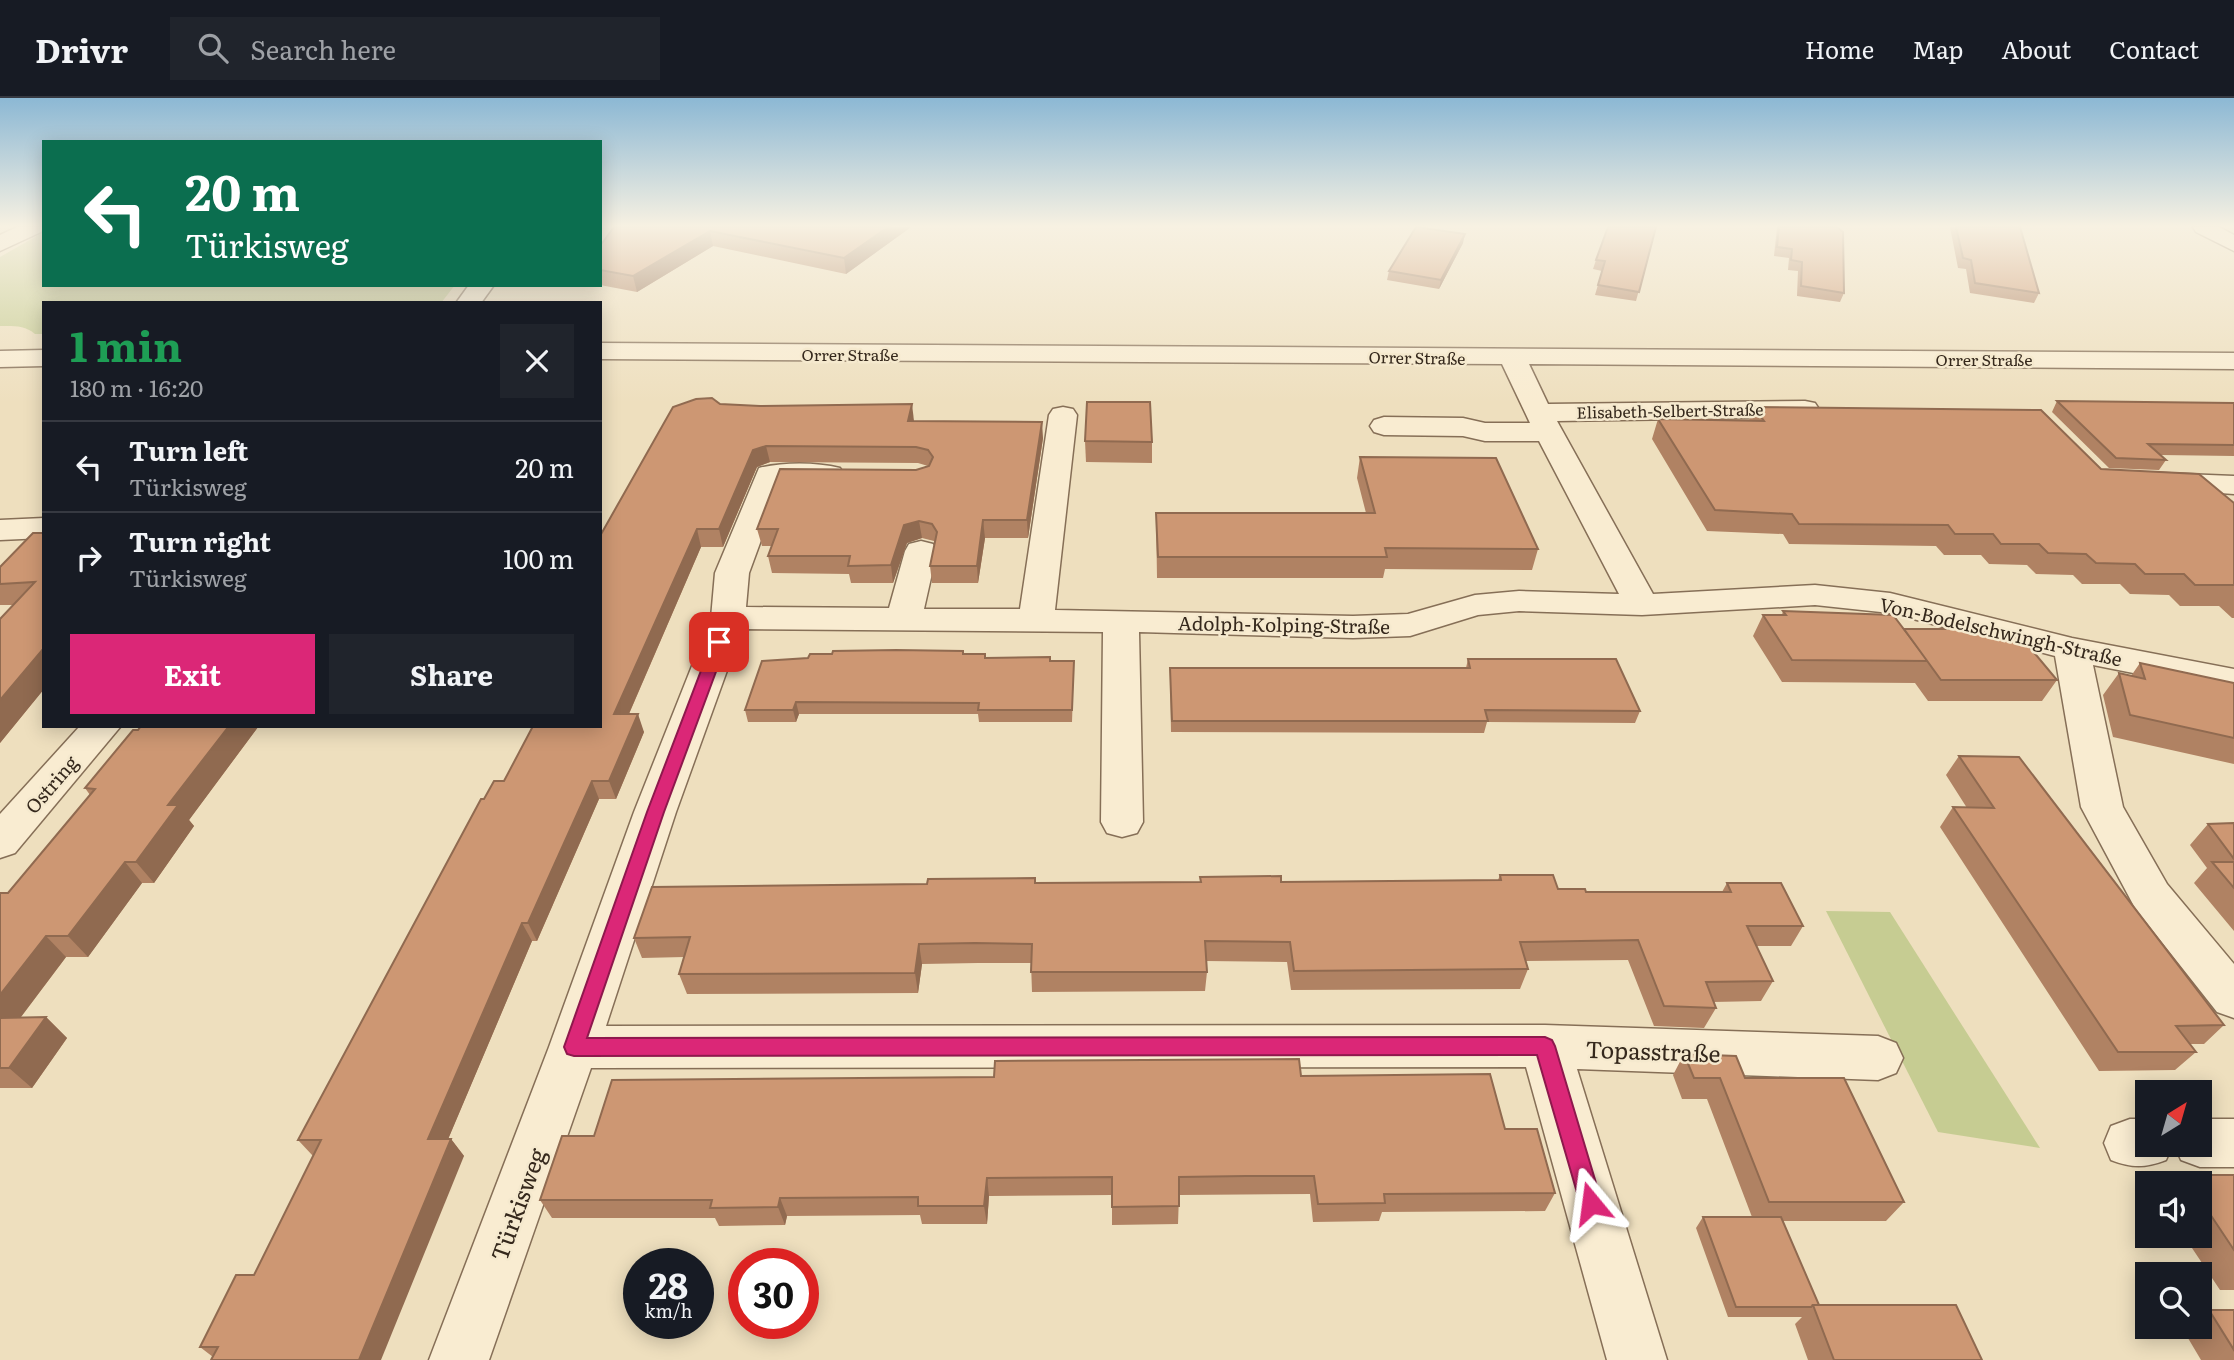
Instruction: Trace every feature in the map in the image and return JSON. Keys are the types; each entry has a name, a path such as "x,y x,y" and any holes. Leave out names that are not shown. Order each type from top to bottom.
{"street":[{"path":"470,301 480,287"},
{"name":"Orrer Straße","path":"602,351 2234,361"},
{"path":"0,359 42,358"},
{"path":"1513,358 1518,374 1543,423 1642,605"},
{"name":"Elisabeth-Selbert-Straße","path":"1384,426 1463,427 1485,432 1543,423 1836,409"},
{"path":"1036,621 1063,415"},
{"name":"Türkisweg","path":"459,1360 728,618 733,573 770,474 851,474"},
{"path":"2127,481 2234,485"},
{"path":"0,530 42,528"},
{"path":"904,620 921,551"},
{"name":"Von-Bodelschwingh-Straße","path":"1642,605 1815,595 1890,603 2072,649 2234,681"},
{"name":"Adolph-Kolping-Straße","path":"728,618 1121,621 1353,627 1410,625 1475,605 1520,601 1642,605"},
{"path":"1121,621 1122,822"},
{"path":"2072,649 2102,807 2151,896 2234,998"},
{"name":"Ostring","path":"0,842 100,728"},
{"path":"574,1047 1545,1046 1637,1360"},
{"name":"Topasstraße","path":"1545,1046 1878,1058"},
{"path":"2212,1143 2234,1143"}],"green space":[{"path":"0,286 453,287 443,301 42,301 42,334 19,327 0,326"},
{"path":"1826,911 1890,912 2040,1148 1938,1132"}],"building":[{"path":"1603,286 1641,286 1639,292"},
{"path":"1801,286 1844,286 1844,293"},
{"path":"1994,286 2037,286 2039,293"},
{"path":"712,398 720,404 760,406 912,404 908,421 1042,422 1027,520 983,520 977,566 930,566 937,532 932,524 919,521 904,525 891,565 848,566 850,556 768,556 778,529 757,529 780,469 916,470 929,466 933,457 928,450 916,447 766,446 753,450 719,529 697,529 614,714 638,714 609,781 592,781 528,923 522,923 428,1139 451,1139 359,1360 211,1360 218,1347 200,1347 236,1275 254,1275 321,1140 298,1140 481,799 484,799 494,781 504,781 532,728 602,728 602,532 673,407 696,399"},
{"path":"2057,401 2234,403 2234,445 2148,444 2166,460 2116,458"},
{"path":"1087,402 1150,402 1152,442 1085,441"},
{"path":"1754,407 2041,410 2101,469 2199,474 2234,503 2234,585 2195,585 2184,574 2145,574 2135,564 2096,563 2086,554 2048,553 2039,544 2001,544 1993,534 1955,534 1948,525 1799,524 1792,514 1715,510 1658,419 1764,421"},
{"path":"1360,457 1496,458 1538,549 1385,548 1387,557 1158,557 1156,513 1375,513"},
{"path":"33,533 42,533 42,650 0,700 0,619 35,582 0,584 0,567"},
{"path":"1783,611 1893,615 1928,661 1792,660 1763,615 1786,615"},
{"path":"1904,629 1968,629 1971,632 1994,632 1998,637 2021,637 2057,680 1941,680"},
{"path":"833,651 963,651 963,654 985,654 985,658 1050,657 1050,661 1074,661 1072,710 978,710 979,703 796,702 793,710 745,710 762,661 808,658 810,654 832,654"},
{"path":"1468,659 1616,659 1640,711 1485,710 1488,721 1172,721 1170,668 1470,668"},
{"path":"2140,663 2234,683 2234,738 2130,715 2119,673 2145,679"},
{"path":"227,728 168,805 178,805 136,862 125,862 68,936 46,936 0,995 0,893 8,893 95,789 85,788 133,730"},
{"path":"1959,756 2019,757 2224,1025 2176,1026 2196,1052 2118,1052 1953,807 1994,808"},
{"path":"2234,823 2234,859 2208,824"},
{"path":"2212,862 2234,862 2234,888"},
{"path":"1500,875 1553,875 1558,889 1585,889 1586,892 1731,892 1727,883 1781,883 1803,926 1747,926 1773,981 1706,982 1716,1008 1664,1006 1638,940 1520,942 1528,969 1294,971 1290,942 1205,941 1207,972 1031,972 1032,944 975,943 919,944 915,973 679,974 690,937 634,938 652,887 927,884 928,879 1035,878 1035,883 1201,882 1200,877 1281,876 1281,882 1501,880"},
{"path":"46,1017 9,1068 0,1068 0,1018"},
{"path":"1684,1054 1736,1056 1745,1078 1844,1078 1904,1202 1769,1202 1720,1078 1694,1078"},
{"path":"1299,1059 1301,1076 1490,1074 1505,1129 1537,1129 1555,1193 1384,1194 1385,1203 1318,1204 1314,1176 1246,1176 1179,1177 1179,1206 1112,1207 1112,1177 987,1178 984,1206 918,1206 918,1197 780,1198 778,1207 710,1208 712,1200 540,1200 562,1136 594,1136 612,1080 994,1077 995,1061"},
{"path":"2212,1175 2234,1175 2234,1250 2212,1217"},
{"path":"1703,1217 1781,1217 1819,1305 1736,1307"},
{"path":"1813,1305 1956,1305 1982,1360 1834,1360"},
{"path":"2212,1310 2234,1310 2234,1350 2212,1315"}],"route":[{"path":"719,642 574,1047 1545,1046 1591,1203"}]}
